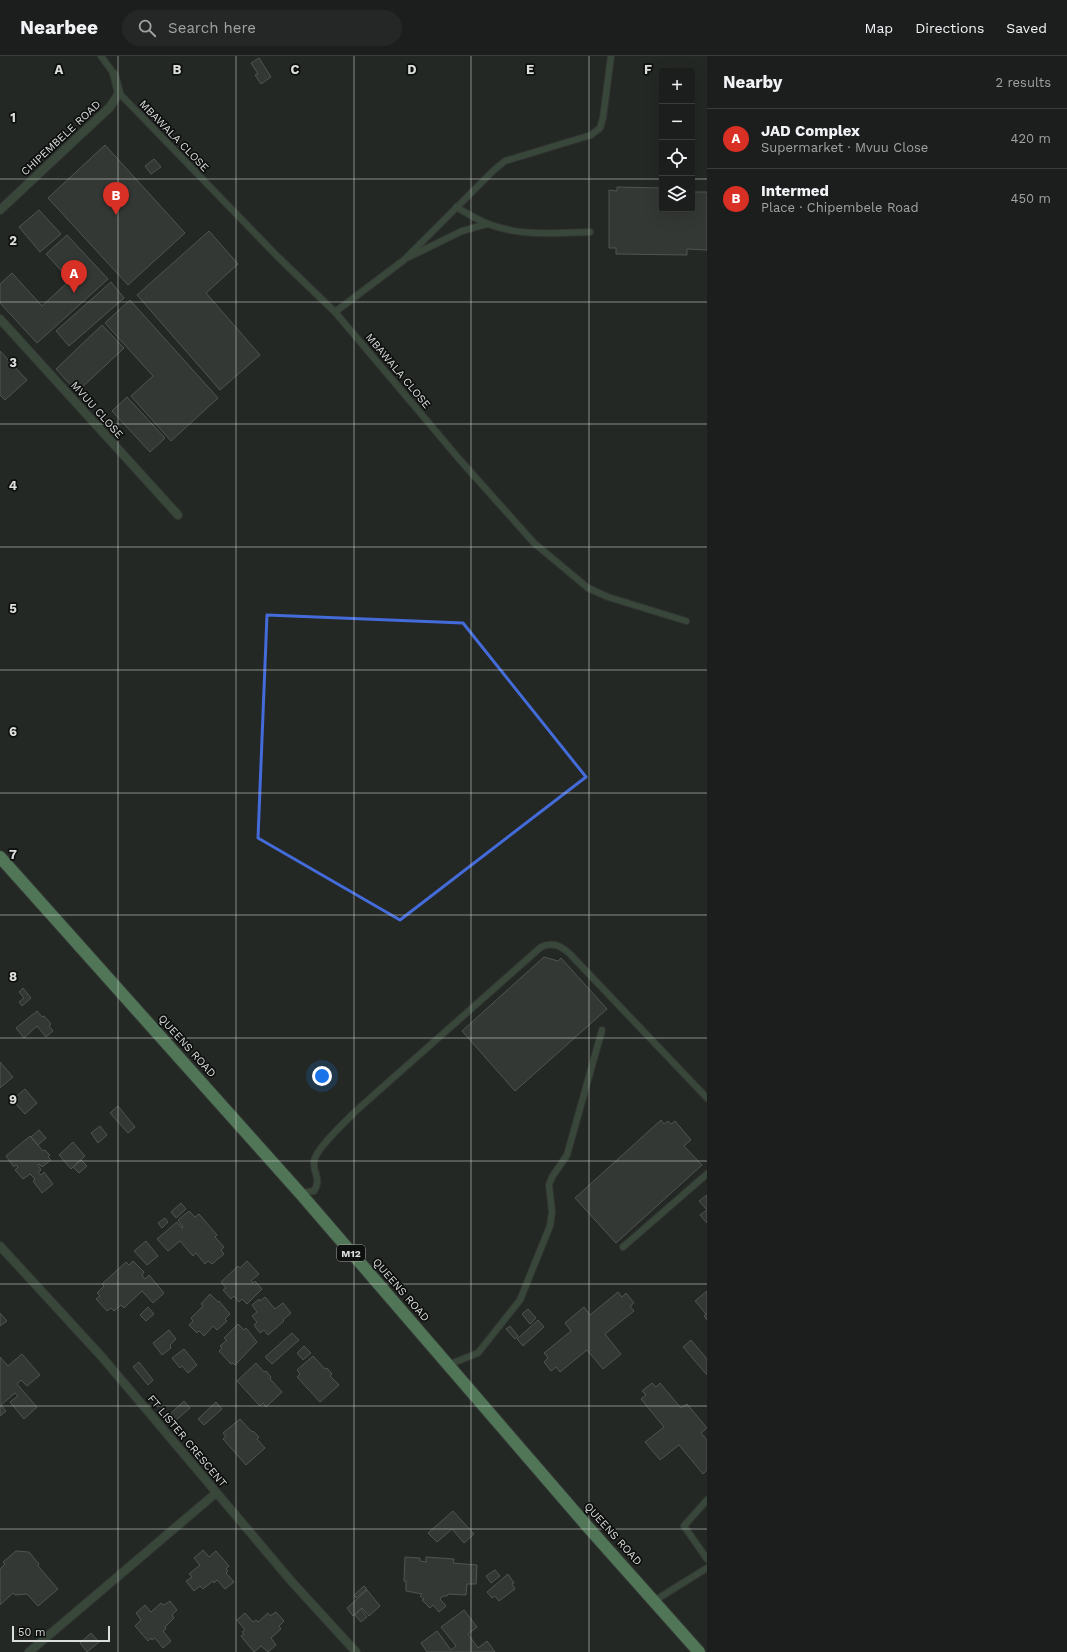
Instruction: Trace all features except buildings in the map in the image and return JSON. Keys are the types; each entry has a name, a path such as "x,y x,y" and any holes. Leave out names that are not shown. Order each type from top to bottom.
{"highway":[{"name":"QUEENS ROAD","path":"0,857 300,1193 699,1652"}],"street":[{"path":"114,74 119,93"},
{"name":"CHIPEMBELE ROAD","path":"0,210 110,107 119,93"},
{"name":"MVUU CLOSE","path":"0,319 178,515"},
{"name":"FT LISTER CRESCENT","path":"0,1246 102,1357 292,1582 356,1652"},
{"path":"29,1652 216,1493"}],"lane":[{"path":"101,56 114,74"},
{"path":"335,312 404,260 494,170 505,162 591,135 600,128 603,118 611,56"},
{"name":"MBAWALA CLOSE","path":"119,93 278,257 335,312 460,460 534,543 588,588 608,597 686,621"},
{"path":"456,207 487,224 516,231 541,234 590,232"},
{"path":"404,260 462,231 487,224"},
{"path":"300,1193 314,1191 318,1180 313,1162 315,1156 334,1132 541,947 549,944 561,947 569,953 707,1098"},
{"path":"448,1364 478,1353 520,1300 550,1226 552,1212 549,1185 552,1177 567,1155 602,1030"},
{"path":"623,1248 707,1174"},
{"path":"707,1500 684,1526 707,1559"},
{"path":"654,1601 707,1568"}],"highlighted area":[{"path":"267,615 463,623 586,777 400,920 258,838"}],"place":[{"name":"Intermed","path":"116,215"},
{"name":"JAD Complex","path":"74,293"}]}
